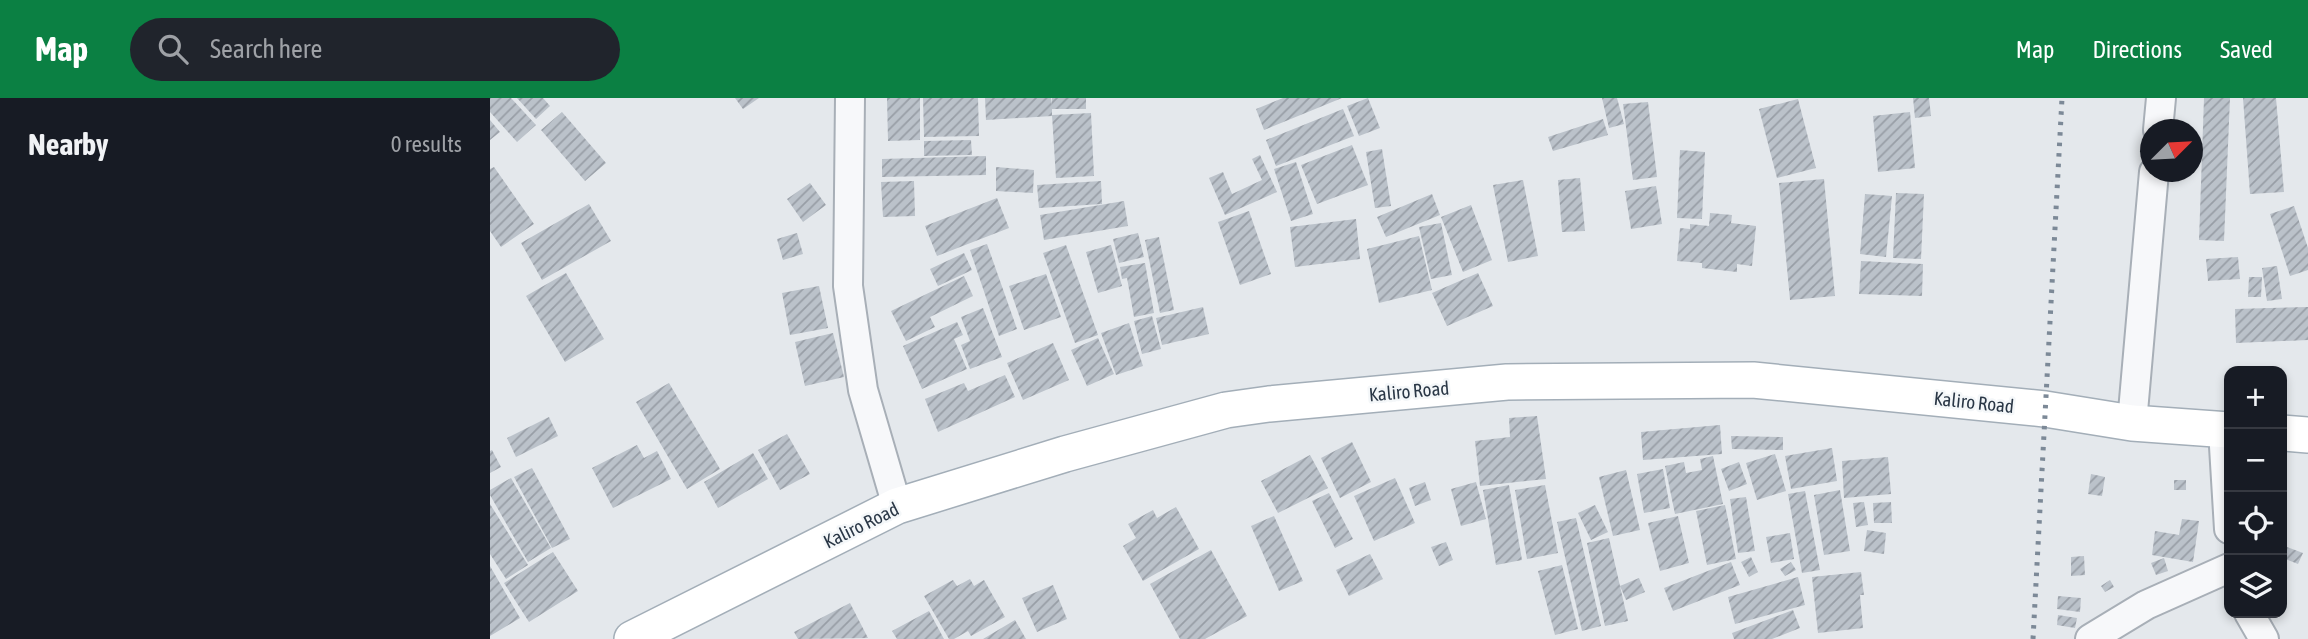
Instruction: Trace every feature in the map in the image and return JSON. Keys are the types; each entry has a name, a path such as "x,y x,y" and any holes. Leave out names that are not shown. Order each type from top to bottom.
{"main road":[{"name":"Kaliro Road","path":"632,639 897,506 1065,454 1226,410 1269,404 1507,382 1753,380 2045,409 2132,423 2224,430"},
{"path":"2287,433 2308,435"}],"street":[{"path":"850,98 848,286 863,390 897,506"},
{"path":"2159,119 2161,98"},
{"path":"2132,423 2153,182"},
{"path":"2090,639 2146,605 2224,570"},
{"path":"2252,618 2263,639"}],"building":[{"path":"490,98 511,98 536,125 517,142 490,112"},
{"path":"517,98 543,98 550,106 536,119"},
{"path":"735,98 759,98 743,109"},
{"path":"887,98 920,98 920,140 888,141"},
{"path":"923,98 978,98 979,136 924,137"},
{"path":"985,98 1051,98 1052,105 1052,98 1086,98 1086,109 1052,109 1052,116 986,120"},
{"path":"1283,98 1342,98 1264,130 1256,109"},
{"path":"1368,98 1380,128 1359,136 1347,106"},
{"path":"1602,98 1617,98 1624,124 1609,128"},
{"path":"1913,98 1929,98 1931,116 1915,118"},
{"path":"2204,98 2230,98 2224,241 2199,240"},
{"path":"2243,98 2276,98 2284,192 2250,194"},
{"path":"1798,99 1816,168 1777,178 1759,109"},
{"path":"1648,102 1657,177 1633,180 1623,104"},
{"path":"1343,109 1354,136 1276,166 1266,140"},
{"path":"562,112 606,163 585,181 541,130"},
{"path":"1910,112 1915,168 1878,172 1873,116"},
{"path":"1091,113 1094,176 1056,178 1052,115"},
{"path":"1603,119 1608,135 1553,151 1548,137"},
{"path":"490,120 500,132 490,140"},
{"path":"971,140 972,155 924,156 924,141"},
{"path":"1352,145 1368,185 1317,204 1301,165"},
{"path":"1382,149 1391,206 1375,208 1366,152"},
{"path":"1680,150 1705,152 1702,219 1677,218"},
{"path":"1260,155 1277,192 1225,215 1209,178 1223,172 1232,194 1262,180 1252,159"},
{"path":"986,156 986,175 882,177 882,159"},
{"path":"1296,162 1313,214 1291,221 1274,169"},
{"path":"494,167 534,224 501,247 490,231 490,169"},
{"path":"996,167 1034,170 1033,193 996,191"},
{"path":"1580,178 1585,231 1562,232 1558,180"},
{"path":"1824,179 1835,296 1790,300 1779,183"},
{"path":"1523,180 1538,256 1508,262 1493,185"},
{"path":"914,181 915,216 883,217 881,182"},
{"path":"1101,181 1102,204 1039,208 1037,185"},
{"path":"810,183 826,205 803,222 787,199"},
{"path":"1656,186 1662,224 1631,229 1625,191"},
{"path":"1896,193 1924,194 1921,259 1893,258"},
{"path":"1432,194 1440,215 1386,237 1377,217"},
{"path":"1865,194 1892,196 1886,257 1860,254"},
{"path":"997,198 1009,228 937,256 925,226"},
{"path":"1124,201 1128,226 1044,240 1040,215"},
{"path":"589,204 611,241 542,280 521,243"},
{"path":"1471,205 1492,260 1463,272 1441,217"},
{"path":"2294,206 2308,248 2308,270 2290,276 2270,214"},
{"path":"1249,211 1271,274 1240,285 1218,222"},
{"path":"1710,213 1732,215 1731,223 1756,226 1752,266 1737,264 1737,272 1702,268 1702,263 1677,261 1680,228 1690,229 1690,224 1709,226"},
{"path":"1356,219 1360,259 1295,267 1290,227"},
{"path":"1441,223 1452,275 1431,279 1419,227"},
{"path":"797,233 803,254 783,260 777,239"},
{"path":"1138,233 1144,257 1119,263 1113,239"},
{"path":"1419,236 1432,290 1379,303 1367,249"},
{"path":"1159,237 1174,310 1160,313 1145,240"},
{"path":"987,244 1017,329 999,336 970,250"},
{"path":"1066,245 1098,335 1075,343 1043,253"},
{"path":"1111,245 1122,286 1098,293 1086,252"},
{"path":"964,253 972,270 938,286 930,269"},
{"path":"2238,257 2240,279 2208,281 2206,259"},
{"path":"1861,261 1923,264 1922,296 1859,294"},
{"path":"1145,263 1154,313 1134,317 1127,278 1122,279 1120,267"},
{"path":"2277,266 2282,299 2267,301 2262,268"},
{"path":"566,273 604,339 565,362 526,296"},
{"path":"1478,273 1493,306 1447,326 1432,293"},
{"path":"1046,274 1061,317 1024,330 1009,286"},
{"path":"964,276 973,296 930,317 935,327 906,341 891,311"},
{"path":"2249,277 2262,277 2261,297 2248,297"},
{"path":"819,286 828,328 790,335 782,293"},
{"path":"1203,307 1209,334 1162,345 1156,318"},
{"path":"2308,307 2308,340 2236,343 2235,309"},
{"path":"983,308 1002,357 970,369 961,345 970,341 961,317"},
{"path":"1152,316 1161,349 1142,354 1134,321"},
{"path":"957,322 963,335 954,339 967,369 922,389 903,346"},
{"path":"1129,323 1143,366 1116,375 1101,333"},
{"path":"833,333 844,377 805,386 795,342"},
{"path":"1098,338 1114,374 1087,386 1071,350"},
{"path":"1053,343 1069,380 1023,400 1007,363"},
{"path":"1005,375 1015,397 938,432 925,399 964,383 968,391"},
{"path":"669,383 720,469 687,489 636,402"},
{"path":"1537,416 1546,479 1480,486 1475,441 1510,437 1509,418"},
{"path":"549,417 558,436 516,457 507,438"},
{"path":"1720,425 1722,454 1643,460 1641,432"},
{"path":"787,434 810,474 780,490 758,450"},
{"path":"1731,436 1783,437 1783,450 1732,449"},
{"path":"1352,442 1371,482 1340,498 1321,458"},
{"path":"637,445 644,458 657,451 671,479 613,508 592,468"},
{"path":"1832,448 1837,481 1791,489 1785,456"},
{"path":"492,450 501,467 490,473 490,451"},
{"path":"753,453 768,479 718,508 704,482"},
{"path":"1775,454 1786,491 1757,500 1746,463"},
{"path":"1310,455 1328,488 1278,513 1261,481"},
{"path":"1713,456 1723,504 1675,514 1665,466 1684,462 1686,473 1702,470 1700,459"},
{"path":"1888,457 1891,494 1844,498 1842,461"},
{"path":"1739,462 1747,484 1729,491 1721,469"},
{"path":"532,468 570,539 552,548 514,477"},
{"path":"1663,469 1670,508 1644,513 1637,474"},
{"path":"1626,470 1640,530 1613,536 1599,477"},
{"path":"2091,474 2105,477 2102,496 2088,494"},
{"path":"511,478 551,548 528,562 490,495 490,490"},
{"path":"1395,478 1415,523 1374,541 1354,496"},
{"path":"2174,480 2186,480 2186,490 2174,490"},
{"path":"1425,482 1431,500 1415,506 1409,488"},
{"path":"1476,482 1486,519 1461,526 1451,489"},
{"path":"1509,485 1522,560 1496,565 1483,490"},
{"path":"1545,485 1558,553 1527,559 1515,490"},
{"path":"1840,490 1850,551 1824,555 1814,495"},
{"path":"1805,491 1820,570 1802,573 1788,494"},
{"path":"1329,493 1353,539 1335,548 1312,501"},
{"path":"1746,497 1755,551 1738,553 1730,499"},
{"path":"1864,502 1868,525 1856,527 1853,503"},
{"path":"1891,502 1892,523 1874,523 1873,503"},
{"path":"490,504 528,565 506,579 490,554"},
{"path":"1595,505 1608,532 1591,540 1578,513"},
{"path":"1725,505 1736,559 1707,565 1696,511"},
{"path":"1176,507 1199,549 1143,581 1123,546 1136,538 1128,524 1153,510 1157,518"},
{"path":"1274,516 1303,581 1279,591 1251,526"},
{"path":"1678,516 1689,563 1660,571 1648,523"},
{"path":"1576,518 1601,626 1582,631 1557,522"},
{"path":"2182,519 2199,521 2193,562 2152,555 2155,531 2179,535"},
{"path":"1867,530 1886,533 1884,554 1864,551"},
{"path":"1790,533 1794,559 1771,563 1766,537"},
{"path":"1609,538 1628,621 1605,626 1587,543"},
{"path":"1446,542 1453,560 1439,566 1431,547"},
{"path":"2287,547 2303,553 2298,564 2287,560"},
{"path":"1211,550 1247,616 1205,639 1180,639 1150,584"},
{"path":"553,552 578,591 529,622 504,583"},
{"path":"1370,554 1383,579 1349,596 1336,570"},
{"path":"2084,556 2085,575 2071,576 2071,557"},
{"path":"1751,557 1758,572 1749,577 1741,562"},
{"path":"2164,558 2168,571 2156,575 2151,563"},
{"path":"1731,562 1740,585 1673,611 1664,588"},
{"path":"1791,562 1796,570 1785,576 1780,569"},
{"path":"1562,565 1578,629 1555,635 1538,571"},
{"path":"490,566 520,618 490,636"},
{"path":"1861,572 1864,595 1860,595 1863,628 1818,633 1812,577"},
{"path":"1798,577 1805,605 1735,624 1728,597"},
{"path":"1639,578 1645,592 1626,600 1620,586"},
{"path":"970,579 974,586 984,580 1005,617 971,636 968,631 949,639 924,596 953,580 957,586"},
{"path":"2110,580 2114,587 2105,592 2101,586"},
{"path":"1053,585 1067,619 1037,632 1022,598"},
{"path":"2058,596 2081,598 2080,612 2057,609"},
{"path":"850,603 868,638 798,639 794,632"},
{"path":"1793,610 1800,628 1772,639 1734,639 1732,633"},
{"path":"929,611 944,639 897,639 892,631"},
{"path":"2058,615 2077,618 2075,628 2057,625"},
{"path":"1015,620 1026,639 983,639"}],"railway":[{"path":"2033,639 2062,98"}]}
